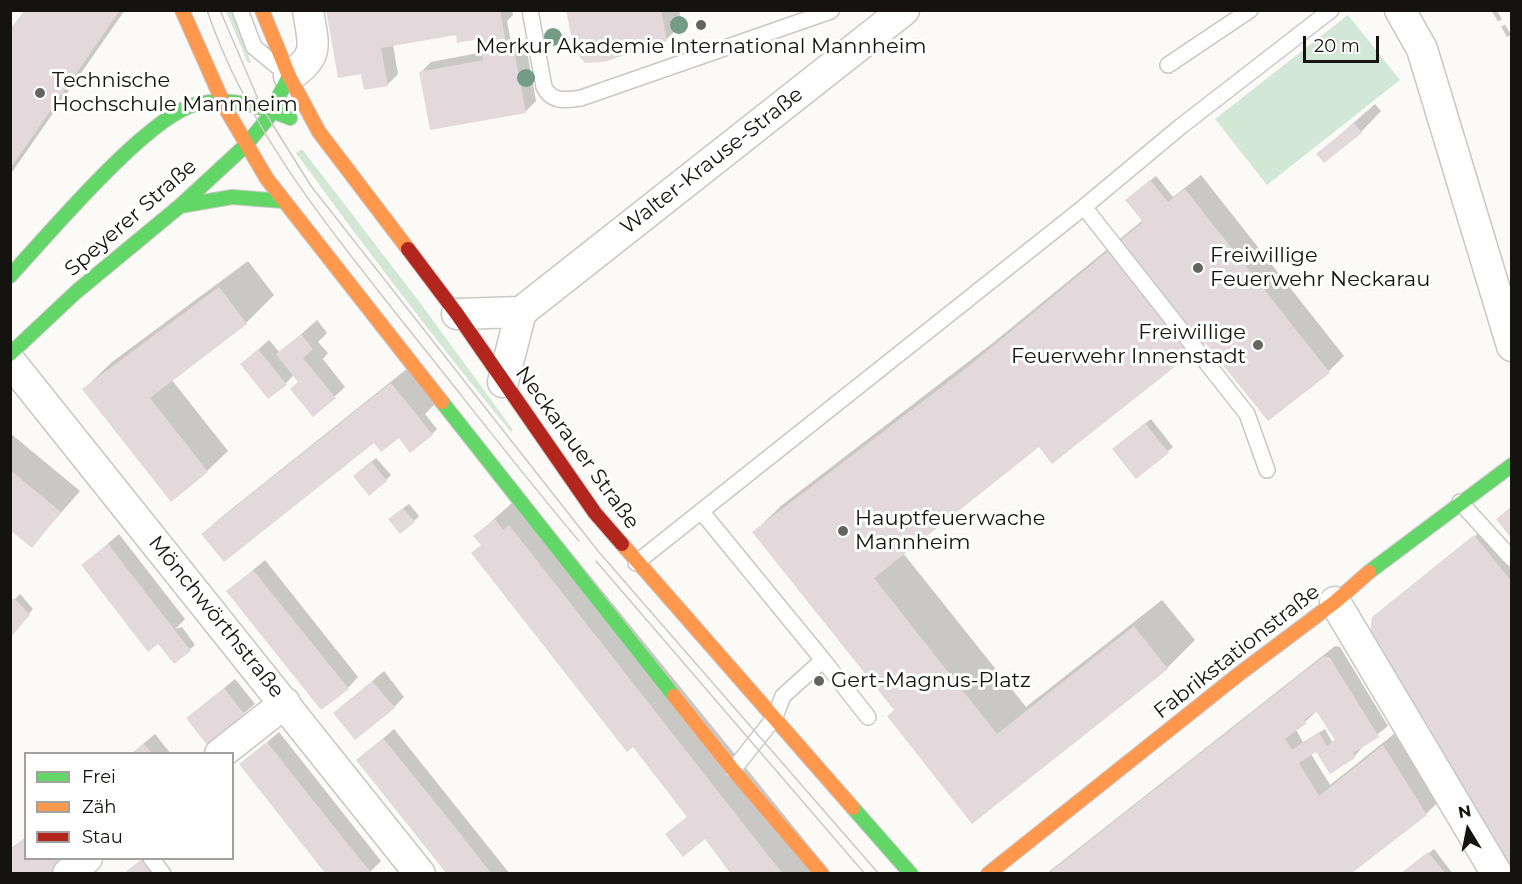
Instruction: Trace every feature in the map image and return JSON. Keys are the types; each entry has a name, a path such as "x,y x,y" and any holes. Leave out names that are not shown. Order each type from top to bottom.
{"main road":[{"path":"182,10 222,103 245,146 283,201 733,771 822,873"},
{"name":"Neckarauer Straße","path":"262,10 289,76 319,132 457,314 595,513 636,563 911,873"},
{"path":"192,74 198,51"},
{"name":"Speyerer Straße","path":"10,354 76,292 180,206 245,146 273,109 289,76"},
{"name":"Speyerer Straße","path":"10,276 130,149 186,102 222,103 273,109 319,132"},
{"path":"180,206 232,196 283,201"},
{"name":"Fabrikstationstraße","path":"988,873 1239,674 1335,602 1368,573 1512,465"}],"street":[{"path":"289,76 308,62 313,54 308,10"},
{"name":"Walter-Krause-Straße","path":"521,312 904,10"},
{"path":"1400,10 1422,49 1512,346"},
{"path":"457,314 521,312 503,382"},
{"name":"Mönchwörthstraße","path":"10,361 420,873"},
{"path":"1335,602 1497,873"},
{"path":"221,752 285,702"},
{"path":"68,873 84,860"}],"lane":[{"path":"240,10 254,47 289,76"},
{"path":"530,10 544,87 547,94 556,99 568,100 581,98 831,11"},
{"path":"1168,65 1250,10"},
{"path":"636,563 1084,207 1180,127 1331,10"},
{"path":"1084,207 1246,414 1267,470"},
{"path":"1460,502 1512,559"},
{"path":"701,510 868,717"},
{"path":"733,771 774,717 783,696 823,660"},
{"path":"153,860 163,873"}],"green space":[{"path":"226,11 233,11 251,63 248,63"},
{"path":"1348,15 1400,80 1267,185 1215,119"},
{"path":"302,149 418,300 513,430 511,432 428,329 322,189 296,153"}],"building":[{"name":"Technische Hochschule Mannheim","path":"25,10 120,10 10,169 10,29"},
{"path":"326,10 500,10 508,56 515,55 526,113 430,130 419,72 483,60 479,39 457,43 456,35 381,48 388,86 364,90 361,74 338,78"},
{"path":"566,10 661,10 667,41 604,62 585,63 574,50"},
{"path":"1354,123 1362,133 1324,163 1316,154"},
{"name":"Hauptfeuerwache Mannheim","path":"1150,180 1168,202 1185,189 1330,373 1268,421 1205,343 1052,464 1039,447 874,578 997,734 1134,626 1168,669 972,824 887,716 894,710 752,532 964,370 1143,222 1125,200"},
{"path":"219,287 247,324 150,398 208,472 171,502 82,389"},
{"path":"301,334 313,349 303,358 336,398 313,417 290,389 298,382 276,354"},
{"path":"258,349 287,385 268,399 240,364"},
{"path":"391,383 433,435 410,453 399,438 381,452 374,443 224,562 201,534"},
{"path":"1145,423 1169,453 1136,479 1112,449"},
{"path":"371,461 387,481 369,496 353,476"},
{"path":"10,470 61,512 32,548 10,530"},
{"path":"1512,506 1512,539 1496,519"},
{"path":"403,508 415,522 400,534 388,519"},
{"path":"495,519 503,530 509,525 782,873 730,873 705,839 683,857 665,834 687,817 633,747 627,752 471,553 481,545 473,536"},
{"path":"1474,535 1512,582 1512,870 1370,633 1372,617"},
{"path":"108,544 191,651 174,664 158,644 148,652 81,565"},
{"path":"253,570 349,689 321,710 226,591"},
{"path":"14,598 30,615 10,638 10,602"},
{"path":"1324,656 1330,658 1379,737 1353,753 1355,758 1330,774 1316,752 1299,763 1319,796 1383,745 1427,815 1352,873 1049,873","holes":["1316,711 1335,740 1327,746 1319,732 1292,750 1285,739 1307,723 1304,720"]},
{"path":"372,681 395,708 355,740 333,713"},
{"path":"224,688 245,715 207,745 186,718"},
{"path":"383,738 491,873 446,873 356,760"},
{"path":"267,742 372,873 325,873 239,764"},
{"path":"144,744 151,752 133,752"},
{"path":"24,838 24,860 67,860 51,873 10,873 10,849"},
{"path":"1428,852 1445,873 1401,873"},
{"path":"140,860 148,860 158,873 124,873"}],"tram line":[{"path":"207,10 224,54 244,95 291,174 373,285 579,541"},
{"path":"220,10 261,106 311,186 598,551 879,874"},
{"path":"596,561 865,874"}],"railway":[{"path":"1494,10 1512,41"}],"traffic: fast":[{"path":"10,354 76,292 180,206 245,146 268,118 289,76"},
{"path":"10,276 99,179 152,130 176,113 197,104 232,102 256,106 290,118"},
{"path":"180,206 232,197 283,201"},
{"path":"442,402 674,696"},
{"path":"1369,572 1512,465"},
{"path":"853,808 911,874"}],"traffic: slow":[{"path":"182,10 226,109 267,179 442,402"},
{"path":"262,10 289,76 319,132 408,249"},
{"path":"622,544 853,808"},
{"path":"988,874 1239,674 1335,602 1369,572"},
{"path":"674,696 733,770 822,874"}],"traffic: jam":[{"path":"408,249 457,314 595,513 622,544"}],"place":[{"name":"Merkur Akademie International Mannheim","path":"701,25"},
{"name":"Technische Hochschule Mannheim","path":"40,93"},
{"name":"Freiwillige Feuerwehr Neckarau","path":"1198,268"},
{"name":"Freiwillige Feuerwehr Innenstadt","path":"1258,345"},
{"name":"Hauptfeuerwache Mannheim","path":"843,531"},
{"name":"Gert-Magnus-Platz","path":"819,681"}]}
